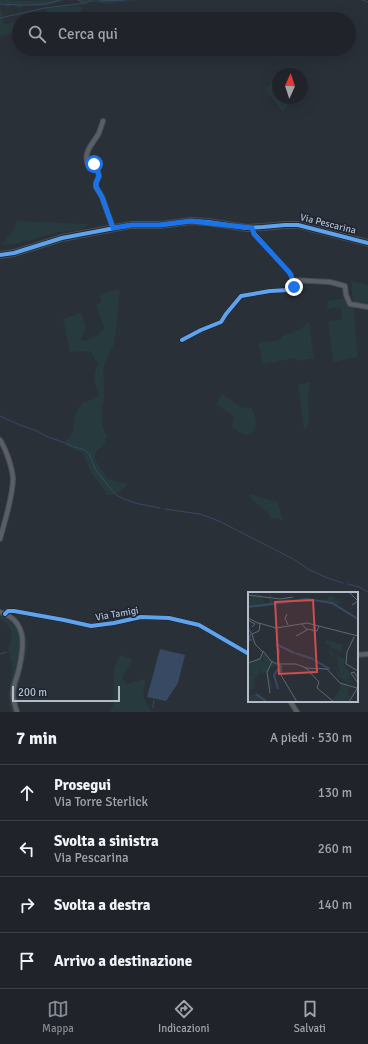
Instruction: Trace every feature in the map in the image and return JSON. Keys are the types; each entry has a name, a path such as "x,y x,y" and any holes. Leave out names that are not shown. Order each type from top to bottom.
{"street":[{"path":"103,121 89,149 86,159 87,162 96,166 99,176 96,187 102,197 113,228"},
{"name":"Via Pescarina","path":"0,255 14,253 62,238 113,228 132,225 160,225 191,221 252,228 284,224 298,225 368,243"},
{"path":"182,340 221,322 241,296 291,289 294,287 293,280 289,272 254,234 252,228"},
{"path":"293,280 330,282 345,286 346,295 350,304 368,308"},
{"path":"0,440 4,445 13,477 11,494 0,539"},
{"name":"Via Tamigi","path":"2,613 14,611 91,626 114,624 141,617 169,618 199,625 248,653"},
{"path":"2,613 13,618 17,622 22,638 22,656 14,684 13,695 16,712"},
{"path":"358,655 368,654"},
{"path":"291,702 297,712"}],"green space":[{"path":"0,0 64,0 42,6 30,4 18,9 16,6 11,5 9,8 6,7 5,3 0,3"},
{"path":"80,0 135,0 110,4 91,2 85,3 79,12 45,12 47,8 82,7 84,3"},
{"path":"0,8 2,11 4,24 12,23 12,33 0,36"},
{"path":"272,83 272,98 265,89"},
{"path":"277,104 288,104 283,112"},
{"path":"17,221 88,224 80,230 59,232 15,244 3,245 15,228"},
{"path":"351,281 368,285 368,305 353,303"},
{"path":"120,289 113,346 105,362 103,371 104,402 102,405 102,424 107,435 104,444 95,454 95,458 108,479 128,484 123,489 112,495 105,495 106,492 91,473 83,453 67,446 66,441 71,435 77,410 84,402 98,397 95,372 98,364 90,351 70,352 63,319 81,313 86,327 81,340 84,341 98,335 104,328 96,304 101,302 100,294"},
{"path":"346,298 353,306 358,357 333,362 328,321 343,319 340,307 327,309 328,301"},
{"path":"309,322 314,358 297,361 296,358 263,364 258,343 279,340 283,336 299,330"},
{"path":"310,382 308,399 309,422 307,427 304,428 298,385"},
{"path":"222,394 240,407 252,408 256,425 252,433 243,434 232,426 234,416 216,404"},
{"path":"249,494 278,502 283,521 278,518 271,519 270,515 251,499"},
{"path":"0,615 13,625 25,631 27,639 25,659 17,690 18,703 21,712 18,712 17,710 13,684 11,694 15,712 11,712 8,694 12,676 12,664 8,648 12,635 10,628 0,619"},
{"path":"120,655 133,660 122,678 127,684 144,679 146,682 143,696 150,710 153,712 109,712 113,706 114,668"}],"water":[{"path":"160,649 185,655 178,683 166,701 147,697"}],"waterway":[{"path":"0,4 38,5 60,0"},
{"path":"78,0 83,2"},
{"path":"27,12 85,3 92,0"},
{"path":"99,0 125,0"},
{"path":"362,0 368,2"},
{"path":"0,18 12,15"},
{"path":"0,416 46,436 83,449 90,455 95,469 113,492 118,496 139,504 160,508"},
{"path":"165,509 200,514 219,521 295,560 308,569 343,583"},
{"path":"348,584 359,587 368,592"},
{"path":"0,654 7,652"},
{"path":"153,705 154,701"}],"cycle path":[{"path":"0,255 14,253 62,238 131,225 160,225 191,221 247,228 298,225 368,243"},
{"path":"182,340 221,322 241,296 270,291 289,290 294,287 293,280 289,272 253,232 252,228"},
{"path":"5,614 8,611 14,611 91,626 141,617 169,618 199,625 248,653"}],"route":[{"path":"94,164 99,176 96,187 102,197 113,228 132,225 160,225 183,221 202,221 252,228 254,234 289,272 294,287"}]}
